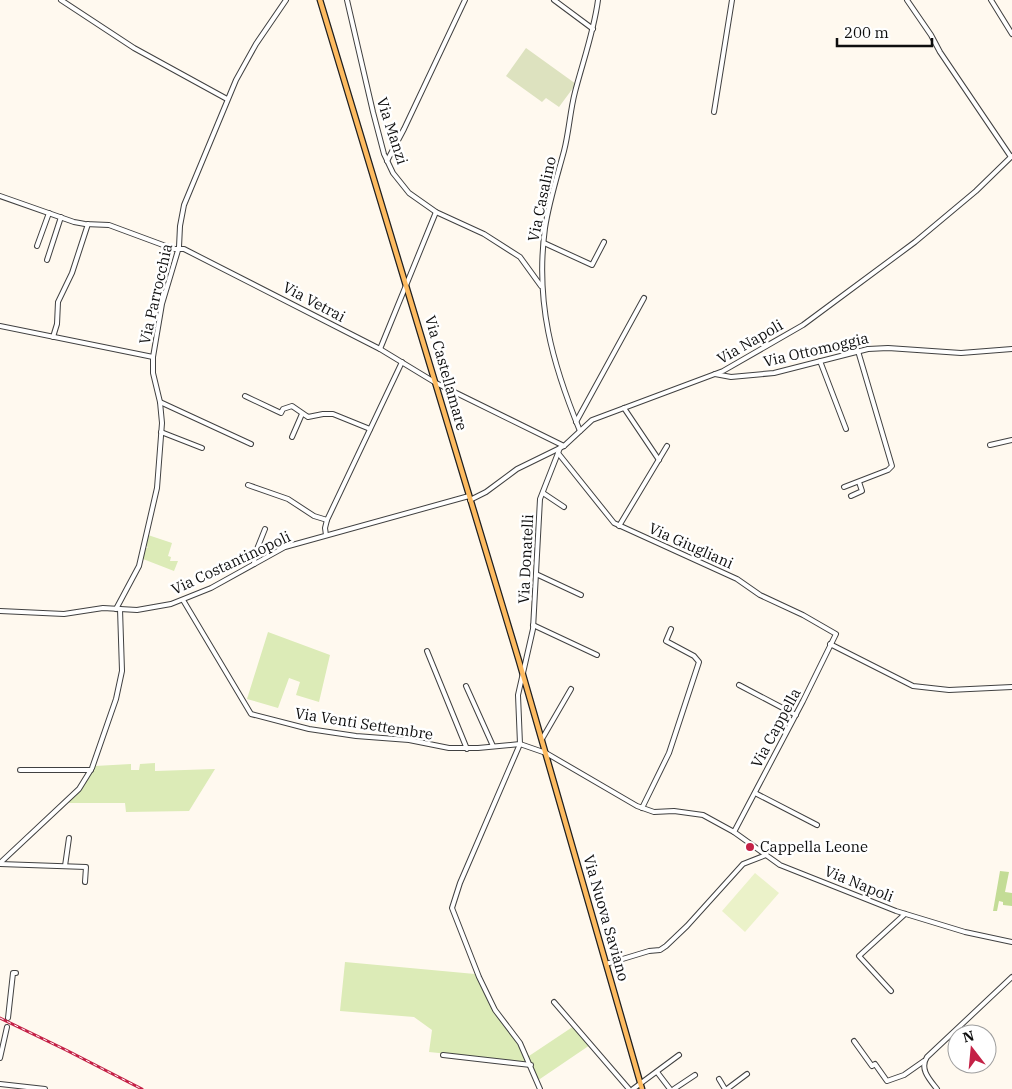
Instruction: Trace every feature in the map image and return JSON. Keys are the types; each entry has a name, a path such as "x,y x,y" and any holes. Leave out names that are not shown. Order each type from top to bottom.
{"main road":[{"name":"Via Castellamare","path":"320,0 407,284 546,753"},
{"name":"Via Nuova Saviano","path":"546,753 642,1086"}],"street":[{"path":"61,0 134,48 227,98"},
{"name":"Via Parrocchia","path":"118,609 136,574 141,559 157,488 162,432 160,402 153,374 153,357 162,304 179,248 180,226 184,205 227,98 244,64 286,0"},
{"name":"Via Manzi","path":"347,0 373,112 387,161 393,173 409,193 436,212 484,234 520,257 541,286"},
{"path":"387,161 465,0"},
{"path":"554,0 593,29"},
{"name":"Via Casalino","path":"580,431 546,326 541,286 545,228 556,176 564,150 573,100 593,29 598,0"},
{"path":"714,112 732,0"},
{"path":"907,0 1011,157"},
{"path":"991,0 1012,34"},
{"name":"Via Napoli","path":"470,498 486,492 517,469 562,447 592,420 715,374 803,324 915,242 973,193 1011,157"},
{"name":"Via Vetrai","path":"0,196 61,217 88,224 117,226 175,249 179,248 218,265 380,349 436,383 562,447"},
{"path":"380,349 436,212"},
{"path":"37,246 49,213"},
{"path":"47,260 61,217"},
{"path":"53,337 57,324 58,302 72,273 88,224"},
{"path":"544,243 592,265 604,242"},
{"path":"576,422 644,298"},
{"path":"0,326 153,357"},
{"name":"Via Ottomoggia","path":"715,374 731,377 774,373 858,351 888,348 961,352 1012,349"},
{"path":"844,487 888,470 892,466 858,351"},
{"path":"820,361 846,429"},
{"path":"326,536 325,528 328,520 402,362"},
{"path":"245,396 281,414 283,409 292,406 308,417 333,414 370,429"},
{"path":"160,402 251,444"},
{"path":"624,408 659,460"},
{"path":"292,437 302,414"},
{"path":"162,432 202,448"},
{"path":"990,445 1012,440"},
{"path":"619,526 667,446"},
{"name":"Via Donatelli","path":"520,744 518,695 533,625 540,499 562,447"},
{"name":"Via Giugliani","path":"558,453 614,523 737,578 760,595 803,615 836,634"},
{"path":"851,496 862,491 859,482"},
{"path":"248,486 288,500 314,516 328,520"},
{"path":"543,493 564,506"},
{"name":"Via Costantinopoli","path":"0,610 52,614 96,609 137,610 183,600 211,588 285,547 470,498"},
{"path":"254,564 255,554 265,529"},
{"path":"536,574 581,595"},
{"name":"Via Venti Settembre","path":"183,600 251,714 309,729 333,733 402,739 429,745 467,749 520,744 546,753"},
{"path":"0,863 79,789 91,770 116,699 122,671 118,609"},
{"path":"533,625 597,655"},
{"path":"642,808 669,753 699,662 694,656 666,641 670,629"},
{"name":"Via Cappella","path":"734,832 796,715 836,634"},
{"path":"830,644 913,686 949,690 1012,687"},
{"path":"427,651 467,749"},
{"path":"739,685 796,715"},
{"path":"466,686 492,746"},
{"path":"542,739 571,689"},
{"path":"520,744 460,883 452,908 476,971 495,1010 520,1042 540,1089"},
{"name":"Via Napoli","path":"546,753 642,808 654,812 674,811 703,815 734,832 780,865 905,914 965,932 1012,942"},
{"path":"20,770 91,770"},
{"path":"755,793 817,825"},
{"path":"65,866 69,838"},
{"path":"606,964 649,951 660,950 666,946 687,926 743,864 766,855"},
{"path":"0,863 86,867 85,882"},
{"path":"891,991 859,956 905,914"},
{"path":"8,1018 13,973 16,973"},
{"path":"854,1041 872,1066 875,1064 886,1081 904,1074 924,1062 927,1057 1012,977"},
{"path":"554,1002 631,1089 642,1086 679,1055"},
{"path":"0,1058 7,1026"},
{"path":"443,1055 531,1065"},
{"path":"924,1062 926,1074 937,1089"},
{"path":"657,1072 670,1089"},
{"path":"719,1078 726,1089 747,1074"},
{"path":"674,1089 695,1075"},
{"path":"0,1084 45,1089"}],"green space":[{"path":"526,48 576,84 559,107 546,98 542,102 506,76"},
{"path":"148,535 172,543 168,556 171,557 170,561 178,561 174,571 143,559 145,548 148,547 146,546"},
{"path":"268,632 330,655 319,702 296,695 300,682 289,678 278,708 247,699"},
{"path":"155,763 155,771 215,769 189,811 126,812 125,803 68,803 89,778 95,766 131,764 131,770 139,770 140,764"},
{"path":"1000,871 1009,872 1005,892 1012,893 1012,906 1003,905 1003,902 999,901 997,911 993,911"},
{"path":"755,873 779,893 745,932 722,911"},
{"path":"345,962 475,974 491,1006 495,1004 501,1016 517,1035 529,1056 574,1026 590,1045 537,1081 529,1061 429,1052 432,1030 414,1017 340,1011"}],"railway":[{"path":"0,1018 142,1089"}],"place":[{"name":"Cappella Leone","path":"750,847"}]}
